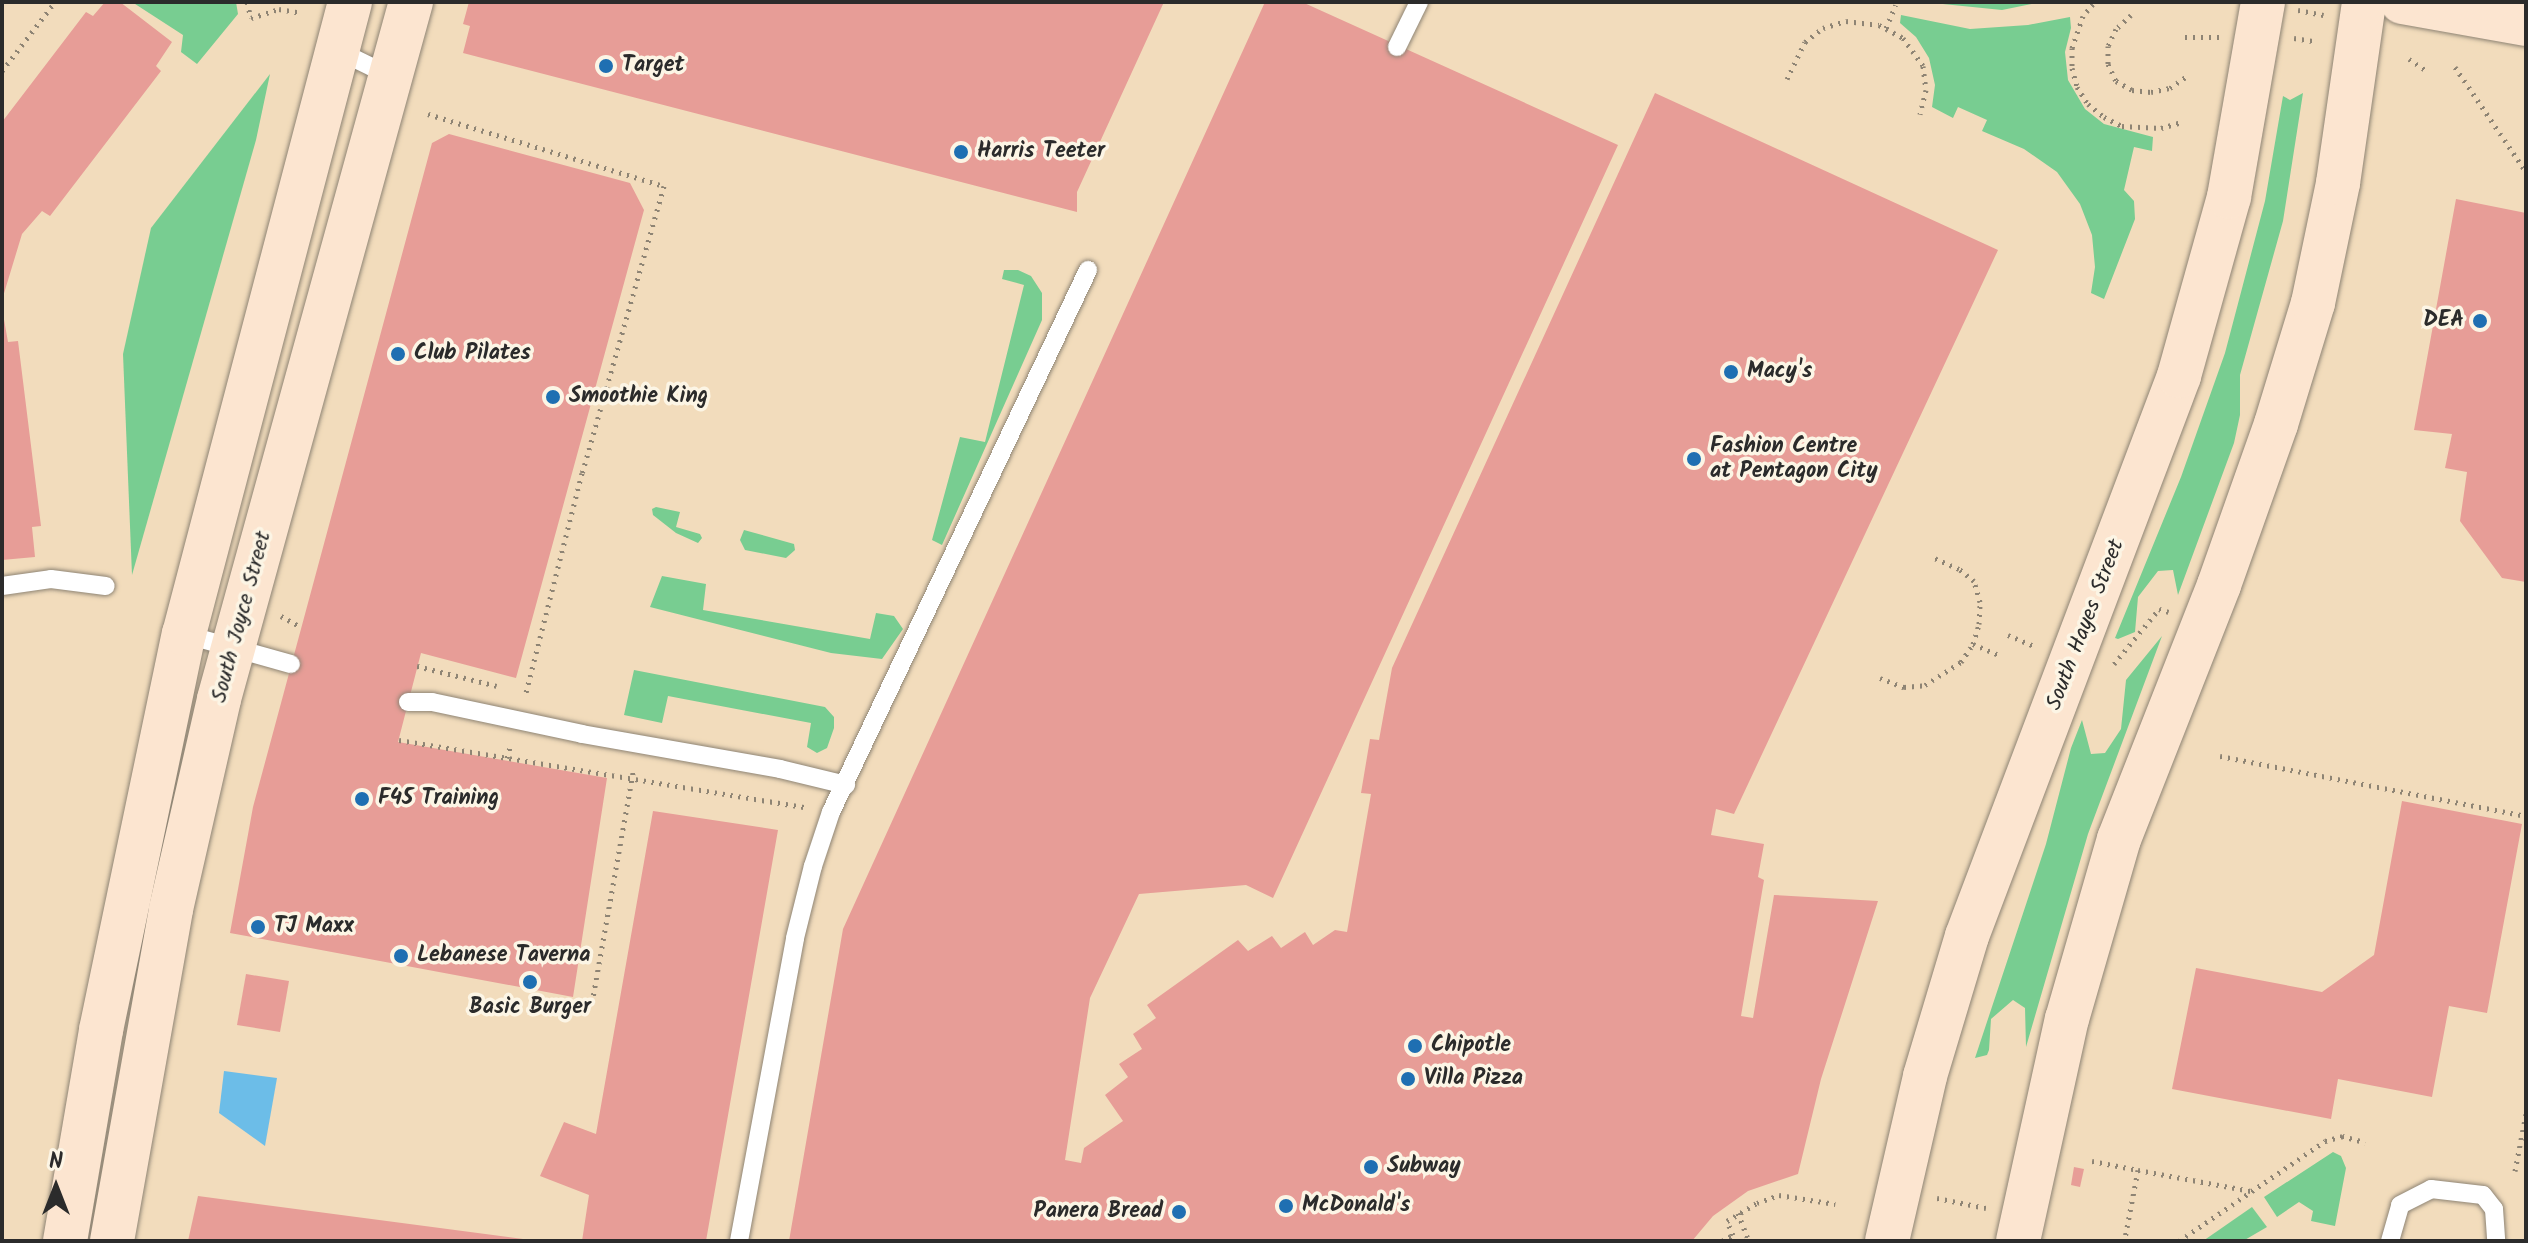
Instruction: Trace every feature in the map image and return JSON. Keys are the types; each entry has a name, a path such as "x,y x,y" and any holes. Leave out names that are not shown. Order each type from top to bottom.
{"main road":[{"path":"65,1241 104,1015 184,634 350,2"},
{"name":"South Joyce Street","path":"112,1241 171,909 233,647 411,2"},
{"name":"South Hayes Street","path":"1887,1241 1925,1076 1967,936 2179,376 2229,197 2263,2"},
{"path":"2004,1225 2119,839 2219,585 2276,424 2313,303 2338,183 2364,2"},
{"path":"2402,2 2526,24"}],"lane":[{"path":"1397,47 1419,2"},
{"path":"339,51 390,76"},
{"path":"739,1241 795,938 813,866 831,812 1088,270"},
{"path":"2,586 51,579 106,586"},
{"path":"184,634 291,664"},
{"path":"408,702 432,702 641,745 780,769 846,785"},
{"path":"2390,1241 2400,1205 2431,1189 2483,1195 2494,1209 2496,1241"}],"path":[{"path":"2,71 55,2"},
{"path":"247,2 251,18 279,9 301,13"},
{"path":"2093,4 2083,16 2072,48 2074,77 2088,104 2122,126 2161,128 2179,123"},
{"path":"1886,28 1896,5"},
{"path":"2131,15 2116,29 2108,46 2108,64 2116,81 2132,90 2151,92 2170,88 2186,77"},
{"path":"1787,79 1805,42 1823,28 1858,21 1886,28 1911,46 1923,66 1926,90 1920,114"},
{"path":"2185,37 2221,37"},
{"path":"2409,59 2427,71"},
{"path":"2455,67 2526,172"},
{"path":"428,114 664,186 582,473 507,758"},
{"path":"1880,678 1904,687 1925,685 1961,662 1973,644 1979,624 1980,602 1974,581 1959,569 1934,558"},
{"path":"2104,675 2159,609 2171,613"},
{"path":"279,615 301,627"},
{"path":"2008,635 2037,647"},
{"path":"1973,644 1999,655"},
{"path":"417,666 526,693"},
{"path":"399,740 831,812"},
{"path":"592,1003 631,779 641,745"},
{"path":"2220,756 2526,816"},
{"path":"2515,1171 2526,1114"},
{"path":"2179,1241 2325,1141 2342,1136 2365,1142"},
{"path":"2092,1161 2251,1191"},
{"path":"2125,1238 2138,1170"},
{"path":"1722,1241 1733,1235 1727,1221 1779,1195 1835,1204"},
{"path":"1936,1198 2004,1225"},
{"path":"1738,1213 1749,1241"}],"green space":[{"path":"132,2 236,2 238,14 197,64 181,52 183,35"},
{"path":"1923,2 2041,2 2002,10"},
{"path":"1901,15 1970,29 2028,25 2070,17 2071,28 2065,52 2068,80 2085,109 2104,124 2153,137 2152,151 2134,147 2124,190 2134,201 2135,219 2104,299 2091,293 2095,267 2092,235 2080,204 2057,172 2024,149 1982,131 1987,120 1958,107 1953,118 1932,107 1935,85 1929,58 1916,37 1900,23"},
{"path":"270,74 256,140 132,575 123,354 151,228"},
{"path":"2303,93 2283,221 2240,375 2240,415 2234,443 2178,595 2173,570 2158,571 2138,597 2135,632 2115,638 2181,477 2225,353 2265,201 2283,96 2290,100"},
{"path":"1004,270 1018,270 1031,276 1042,293 1042,320 942,545 932,540 960,437 985,442 1024,285 1002,279"},
{"path":"656,507 680,512 676,527 700,534 702,538 698,543 676,533 653,515 652,509"},
{"path":"744,530 794,544 795,550 786,558 745,550 740,540"},
{"path":"662,576 706,584 703,610 870,639 876,613 894,616 903,629 882,659 831,653 650,607"},
{"path":"2162,636 2088,834 2026,1047 2025,1008 2013,1000 1991,1019 1987,1055 1975,1058 2046,844 2071,748 2082,720 2091,754 2105,753 2121,729 2126,680"},
{"path":"634,670 825,707 834,717 834,728 827,748 817,753 807,747 811,723 668,696 662,723 624,715"},
{"path":"2333,1152 2341,1156 2346,1168 2335,1226 2311,1221 2313,1211 2299,1202 2277,1217 2264,1197"},
{"path":"2252,1207 2267,1227 2243,1241 2203,1241"}],"water":[{"path":"224,1071 277,1078 265,1146 219,1113"}],"building":[{"path":"105,2 120,2 172,42 156,66 161,71 50,216 42,211 22,234 2,300 2,122 86,12 93,16"},
{"path":"469,2 1164,2 1077,192 1077,212 463,53 470,26 463,24"},
{"path":"1265,2 1302,2 1618,145 1273,898 1246,885 1139,894 1090,998 1065,1160 1081,1163 1084,1148 1123,1121 1105,1095 1128,1077 1119,1064 1142,1049 1133,1034 1156,1018 1147,1005 1238,940 1248,951 1272,936 1281,948 1305,932 1313,945 1335,930 1347,932 1371,794 1361,793 1370,739 1379,740 1392,668 1655,93 1998,250 1734,814 1716,809 1711,835 1764,844 1758,877 1764,880 1741,1016 1753,1018 1774,895 1878,901 1821,1079 1798,1174 1748,1191 1713,1216 1692,1241 789,1241 843,929"},
{"path":"449,134 630,183 644,210 516,678 421,653 398,742 607,778 573,997 230,933 253,807 432,143"},
{"name":"DEA","path":"2456,199 2526,213 2526,582 2502,578 2460,521 2467,472 2445,468 2452,434 2414,430"},
{"path":"2,308 8,342 18,341 41,526 32,527 35,557 2,560"},
{"path":"2402,801 2522,824 2487,1013 2449,1006 2432,1097 2338,1079 2331,1119 2172,1089 2196,968 2322,992 2374,955"},
{"path":"653,811 778,830 706,1241 582,1241 589,1195 540,1176 564,1122 596,1134"},
{"path":"246,974 289,981 280,1032 237,1025"},
{"path":"2074,1167 2084,1169 2080,1187 2071,1185"},
{"path":"198,1196 523,1239 523,1241 188,1241"}],"place":[{"name":"Target","path":"606,66"},
{"name":"Harris Teeter","path":"961,152"},
{"name":"DEA","path":"2480,321"},
{"name":"Club Pilates","path":"398,354"},
{"name":"Macy's","path":"1731,372"},
{"name":"Smoothie King","path":"553,397"},
{"name":"Fashion Centre at Pentagon City","path":"1694,459"},
{"name":"F45 Training","path":"362,799"},
{"name":"TJ Maxx","path":"258,927"},
{"name":"Lebanese Taverna","path":"401,956"},
{"name":"Basic Burger","path":"530,982"},
{"name":"Chipotle","path":"1415,1046"},
{"name":"Villa Pizza","path":"1408,1079"},
{"name":"Subway","path":"1371,1167"},
{"name":"McDonald's","path":"1286,1206"},
{"name":"Panera Bread","path":"1179,1212"}]}
